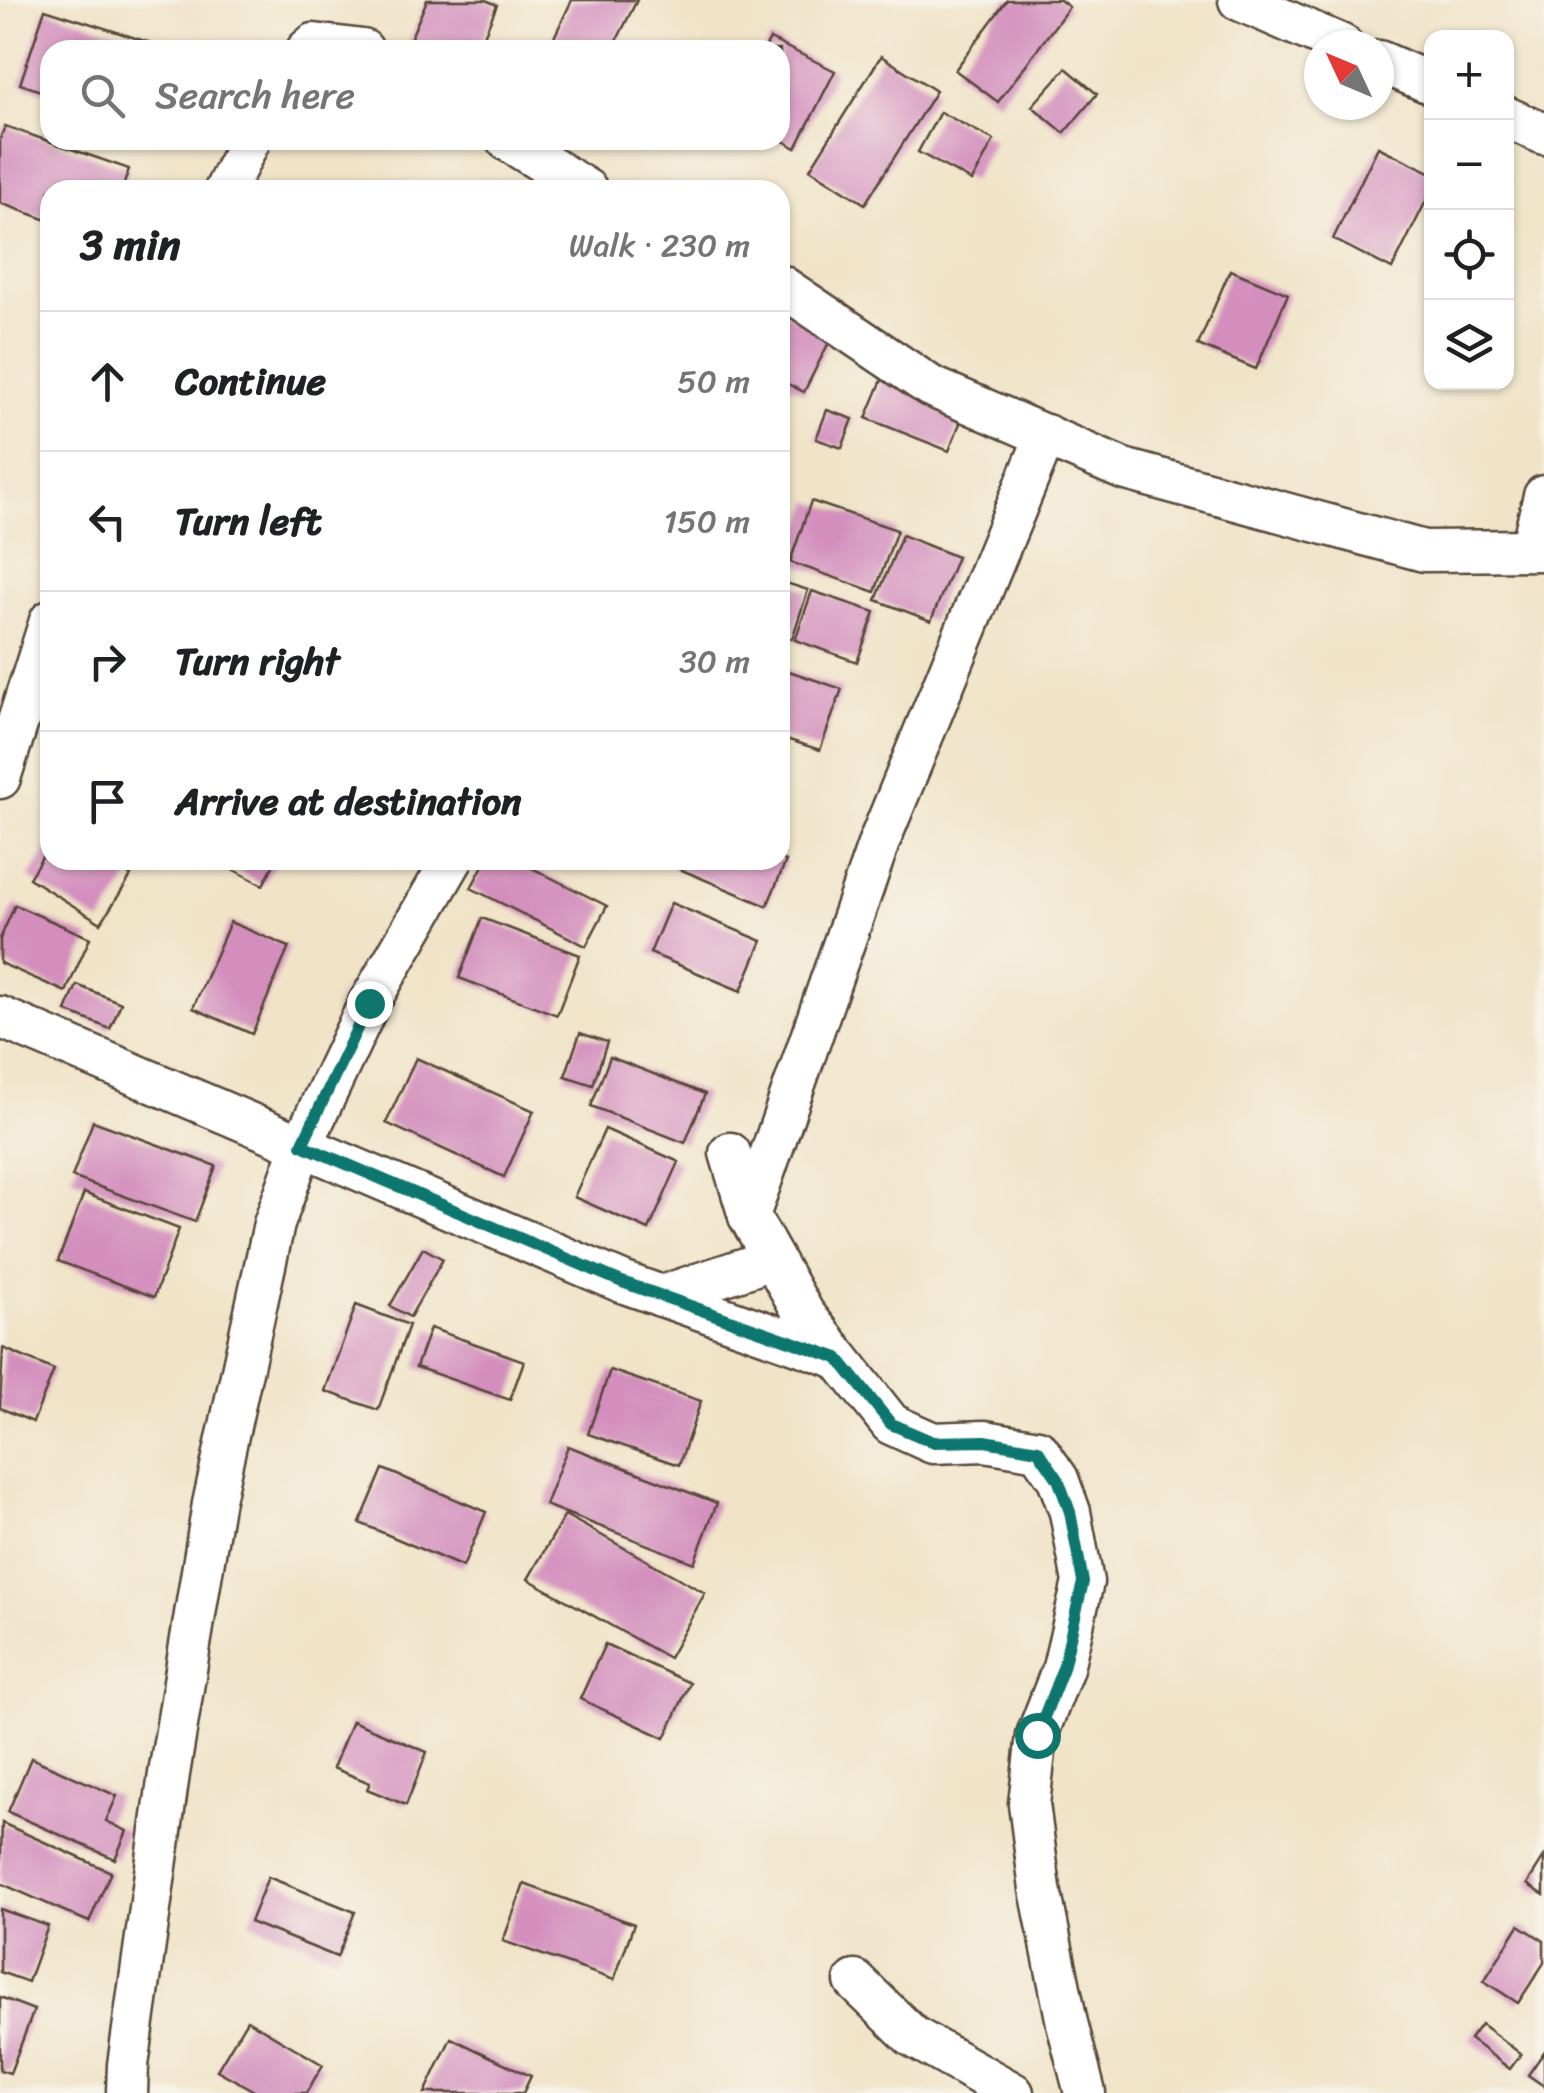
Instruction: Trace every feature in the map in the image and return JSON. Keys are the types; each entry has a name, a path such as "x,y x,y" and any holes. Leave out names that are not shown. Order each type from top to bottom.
{"street":[{"path":"1238,0 1307,30"},
{"path":"1394,68 1424,81"},
{"path":"1513,120 1544,134"},
{"path":"230,180 245,150"},
{"path":"523,150 571,180"},
{"path":"790,292 930,386 1123,469 1424,551 1538,550 1544,496"},
{"path":"750,1216 879,842 1046,436"},
{"path":"0,778 40,652"},
{"path":"128,2093 128,2066 169,1774 213,1504 274,1224 302,1145 369,1003 446,870"},
{"path":"0,1018 622,1282 838,1358"},
{"path":"730,1153 750,1216 804,1314 891,1424 933,1442 985,1441 1038,1450 1058,1479 1070,1512 1083,1582 1063,1668 1037,1735 1028,1804 1051,1946 1085,2093"},
{"path":"661,1296 773,1259"},
{"path":"854,1981 912,2036 1012,2093"}],"building":[{"path":"427,0 486,0 497,5 482,40 410,40"},
{"path":"572,0 637,0 617,40 553,40"},
{"path":"1007,0 1060,0 1069,7 998,102 955,70"},
{"path":"45,9 142,40 40,40 40,91 20,84"},
{"path":"790,49 835,71 796,148 790,145"},
{"path":"881,56 936,91 865,204 810,169"},
{"path":"1066,68 1097,94 1064,133 1032,106"},
{"path":"940,112 994,140 972,181 918,152"},
{"path":"5,126 40,138 40,150 74,150 129,169 125,180 40,180 40,217 0,203 0,139"},
{"path":"1378,147 1424,169 1424,205 1392,269 1333,239"},
{"path":"1230,270 1288,294 1256,369 1198,345"},
{"path":"790,315 832,336 804,392 790,385"},
{"path":"884,375 966,408 949,451 866,418"},
{"path":"827,410 853,419 842,448 816,439"},
{"path":"811,501 897,530 875,592 790,562"},
{"path":"902,535 957,557 931,621 876,600"},
{"path":"790,584 808,590 790,638"},
{"path":"812,591 875,612 857,662 795,640"},
{"path":"790,671 842,689 820,750 790,740"},
{"path":"40,860 40,870 122,870 131,876 101,923 29,878"},
{"path":"234,870 271,870 263,885"},
{"path":"481,870 536,870 607,906 586,946 471,888"},
{"path":"682,870 782,870 767,906"},
{"path":"671,903 762,941 741,991 650,953"},
{"path":"15,905 90,938 66,992 0,963 0,939"},
{"path":"482,918 580,955 557,1015 459,978"},
{"path":"230,922 289,947 252,1034 193,1008"},
{"path":"77,985 121,1003 110,1029 66,1011"},
{"path":"580,1033 607,1042 593,1085 565,1076"},
{"path":"610,1057 705,1094 685,1143 591,1106"},
{"path":"416,1058 534,1111 504,1177 386,1123"},
{"path":"93,1121 216,1166 195,1222 72,1177"},
{"path":"605,1129 679,1162 649,1230 574,1197"},
{"path":"84,1193 179,1229 154,1297 58,1261"},
{"path":"423,1248 443,1259 410,1317 390,1306"},
{"path":"356,1305 409,1325 378,1410 325,1391"},
{"path":"430,1328 524,1361 510,1400 416,1367"},
{"path":"3,1348 54,1370 33,1422 0,1408"},
{"path":"610,1370 701,1401 679,1465 588,1434"},
{"path":"568,1446 717,1503 694,1563 545,1505"},
{"path":"383,1469 486,1512 463,1567 360,1523"},
{"path":"565,1515 705,1593 669,1658 528,1579"},
{"path":"605,1644 690,1683 665,1738 580,1699"},
{"path":"352,1721 427,1752 406,1805 367,1789 370,1783 333,1768"},
{"path":"31,1758 117,1796 106,1821 127,1831 115,1859 8,1812"},
{"path":"2,1823 111,1872 89,1922 0,1883"},
{"path":"1544,1857 1544,1895 1527,1884"},
{"path":"268,1877 355,1912 337,1957 250,1922"},
{"path":"524,1884 634,1924 614,1980 503,1941"},
{"path":"0,1909 48,1926 28,1982 0,1972"},
{"path":"1519,1925 1544,1941 1544,1963 1518,2003 1484,1981"},
{"path":"0,1997 34,2010 10,2073 0,2070"},
{"path":"247,2020 323,2065 306,2093 258,2093 217,2070"},
{"path":"1481,2024 1521,2054 1510,2069 1470,2039"},
{"path":"451,2038 531,2076 523,2093 425,2093"},
{"path":"1544,2052 1544,2086 1528,2075"}],"route":[{"path":"369,1003 302,1145 622,1282 838,1358 891,1424 933,1442 985,1441 1038,1450 1058,1479 1070,1512 1083,1582 1063,1668 1037,1735"}]}
